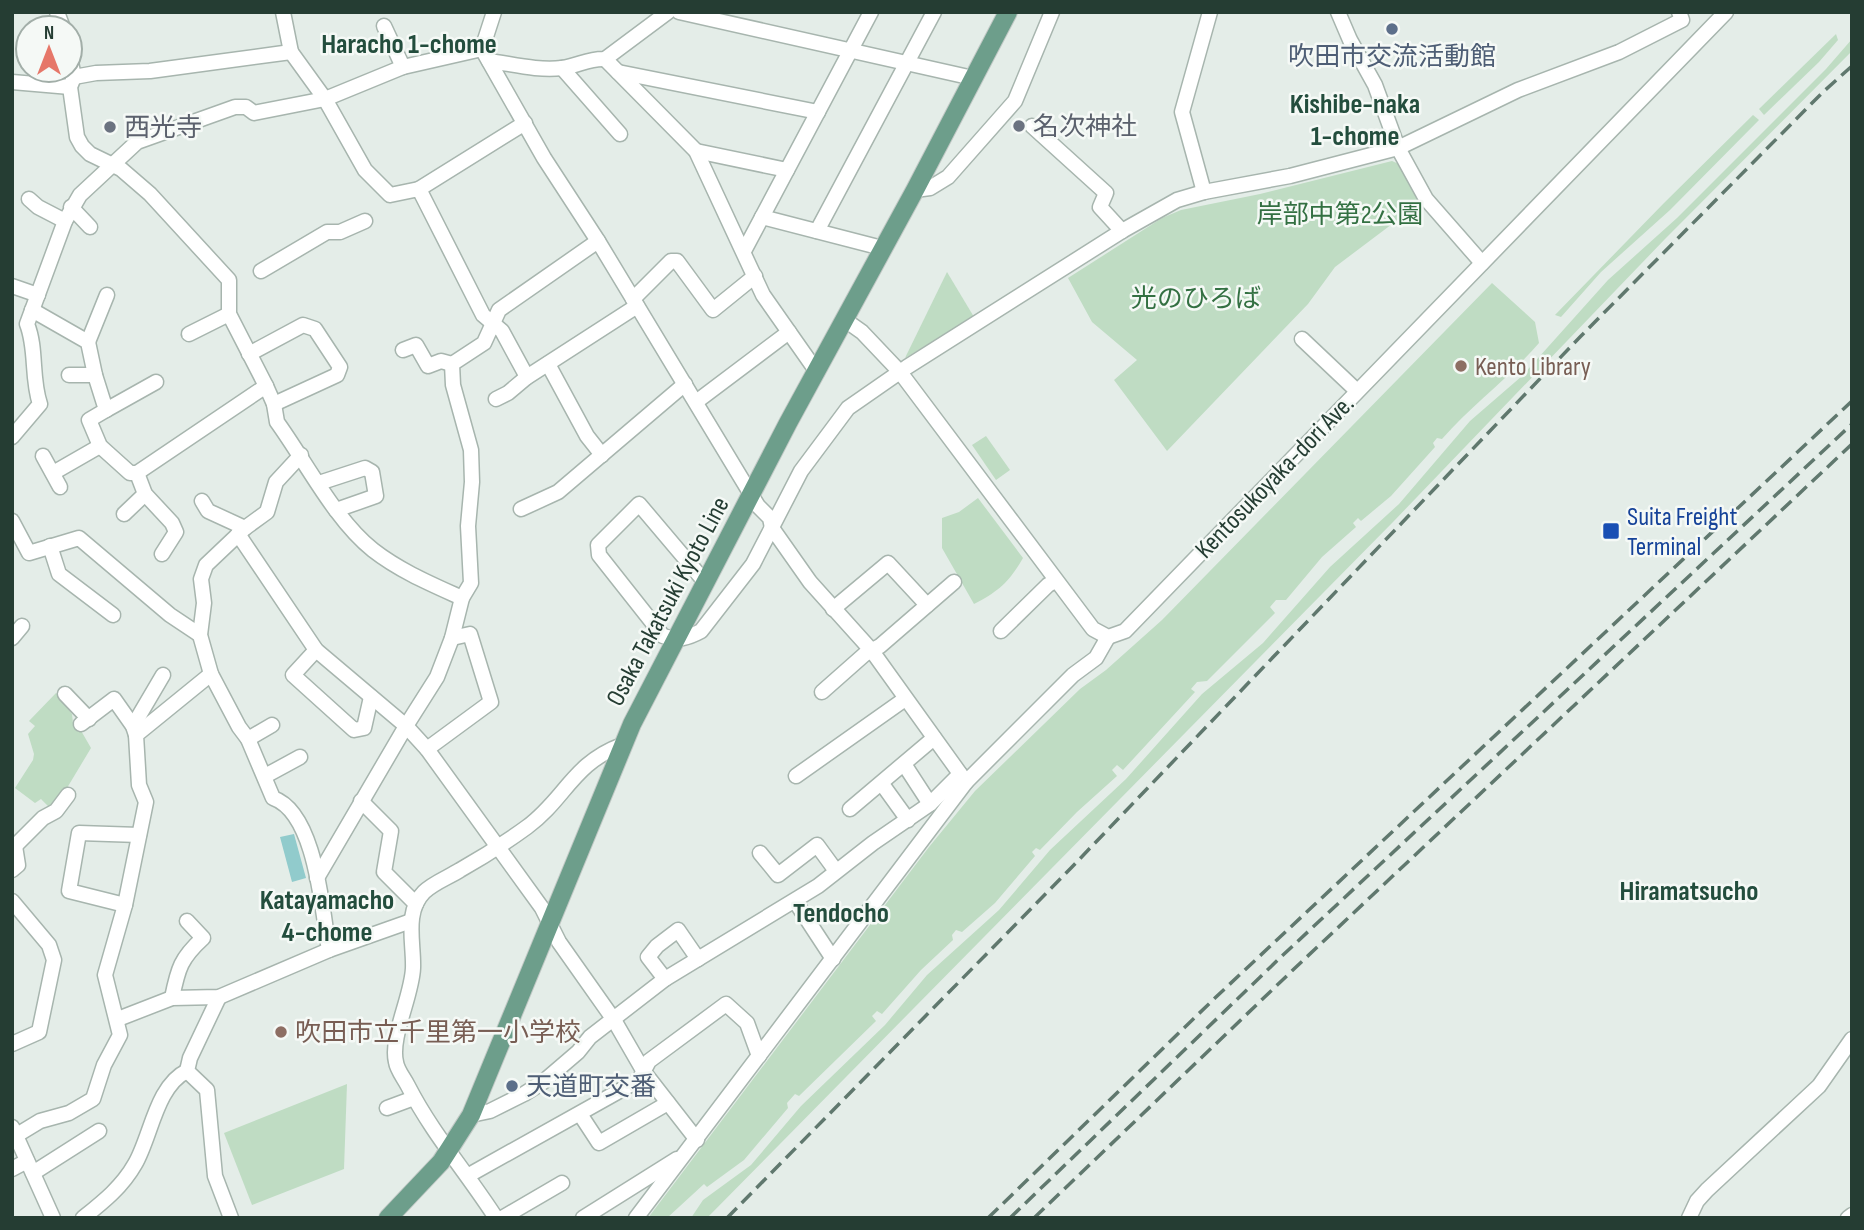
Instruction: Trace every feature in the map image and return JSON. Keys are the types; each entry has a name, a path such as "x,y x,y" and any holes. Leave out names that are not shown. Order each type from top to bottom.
{"main road":[{"name":"Osaka Takatsuki Kyoto Line","path":"388,1218 449,1151 471,1115 622,745 788,423 1008,12"}],"street":[{"path":"284,12 291,52 324,99 365,170 390,194 419,189 525,123"},
{"path":"494,12 486,55 544,158 598,241 752,495 770,518 772,528 810,582 872,651 963,778"},
{"path":"605,59 668,12"},
{"path":"679,12 973,78"},
{"path":"744,251 871,12"},
{"path":"817,231 934,12"},
{"path":"915,190 930,187 948,177 1015,101 1052,12"},
{"path":"1203,192 1181,112 1210,12"},
{"path":"1338,12 1375,85 1398,148 1426,199 1482,263"},
{"path":"705,582 639,504 598,545 599,555 663,636 674,640 690,637 701,631 753,564 801,471 848,408 1122,231 1177,200 1203,192 1290,176 1398,148 1518,90 1619,52 1682,20 1679,12"},
{"name":"Kentosukoyaka-dori Ave.","path":"1108,637 1125,631 1726,12"},
{"path":"384,26 403,67"},
{"path":"84,78 96,73 150,71 291,52"},
{"path":"24,319 38,295 71,207 129,148 144,138 235,107 246,107 254,113 324,99 403,67 486,55 542,68 562,68 592,58 605,59 696,151 763,295 817,372"},
{"path":"562,68 620,134"},
{"path":"618,72 818,112"},
{"path":"72,84 74,137 90,153 121,169 150,194 229,280 229,314 266,386 274,404 277,422 345,522 371,549 403,571 463,598"},
{"path":"1032,126 1106,193 1100,207 1122,231"},
{"path":"696,151 787,170"},
{"path":"419,189 483,315 502,331 527,377"},
{"path":"29,199 38,207 65,221"},
{"path":"71,207 90,227"},
{"path":"762,217 882,248"},
{"path":"261,271 327,232 340,232 365,221"},
{"path":"402,350 416,345 428,366 441,361 452,364 484,343 499,310 598,241"},
{"path":"496,399 635,303 671,261 677,261 713,310 755,276"},
{"path":"12,286 38,295"},
{"path":"106,410 94,375 88,342 107,295"},
{"path":"189,334 229,314"},
{"path":"24,319 88,342"},
{"path":"12,437 40,404 34,388 31,334 24,319"},
{"path":"471,1115 490,1111 543,1082 578,1052 590,1037 665,979 795,901 930,804 963,778 1073,675 1096,658 1108,637 1093,629 1055,581 900,372 862,332 845,320"},
{"path":"249,354 303,325 314,329 340,367 337,375 274,404"},
{"path":"696,402 789,331"},
{"path":"1302,339 1320,347 1357,391"},
{"path":"317,878 405,726 437,677 463,598 471,583 468,526 472,482 471,450 453,385 452,364"},
{"path":"548,364 587,436 602,455"},
{"path":"69,375 94,375"},
{"path":"156,382 89,420 100,446 130,473 137,473 266,386"},
{"path":"521,509 558,492 685,384"},
{"path":"53,473 100,446"},
{"path":"301,455 276,482 267,512 206,565 201,579 204,603 200,635 211,674 248,739 273,798 285,802 302,828 317,878 328,950"},
{"path":"43,456 60,487"},
{"path":"319,483 365,468 372,472 376,496 336,509"},
{"path":"137,473 145,494 172,523 176,532 162,554"},
{"path":"130,514 145,494"},
{"path":"202,501 208,511 242,531 316,650 405,726 427,749 542,908 559,942 614,1020 644,1072 697,1140"},
{"path":"12,521 29,553 79,538 170,615 200,635"},
{"path":"50,546 60,574 113,615"},
{"path":"833,609 888,563 927,605"},
{"path":"1001,631 1055,581"},
{"path":"822,692 954,582"},
{"path":"427,749 491,702 470,634 452,638"},
{"path":"316,650 293,675 354,730 364,728 371,697"},
{"path":"134,731 211,674"},
{"path":"134,731 163,675"},
{"path":"53,1218 13,1133 40,1121 69,1113 93,1099 104,1066 120,1035 105,975 125,905 146,802 139,785 134,731 114,699 85,722 65,694"},
{"path":"796,776 905,699"},
{"path":"248,739 272,725"},
{"path":"850,809 934,738"},
{"path":"496,1218 414,1098 396,1062 396,1041 412,983 414,950 411,922 416,904 424,891 498,848 532,824 584,765 603,752 622,745"},
{"path":"265,776 300,758"},
{"path":"904,764 930,804"},
{"path":"636,1218 833,959 963,778"},
{"path":"882,784 908,820"},
{"path":"12,870 18,865 14,845 43,818 56,811 68,795"},
{"path":"361,801 391,831 384,872 416,904"},
{"path":"125,905 69,891 79,833 139,835"},
{"path":"760,853 778,875 817,845 836,871"},
{"path":"12,901 49,945 54,960 39,1032 12,1044"},
{"path":"795,901 833,959"},
{"path":"172,998 178,967 187,952 203,938 187,921"},
{"path":"118,1020 172,998 219,997 328,950 411,922"},
{"path":"665,979 648,957 678,930 698,959"},
{"path":"187,1071 190,1058 219,997"},
{"path":"469,1175 639,1080 649,1062 726,1004 747,1024 759,1056"},
{"path":"1689,1218 1697,1201 1707,1190 1819,1086 1852,1039"},
{"path":"83,1218 111,1196 136,1164 157,1110 176,1076 187,1071"},
{"path":"187,1071 207,1090 215,1176 231,1218"},
{"path":"387,1108 414,1098"},
{"path":"580,1114 599,1143 668,1104"},
{"path":"12,1169 30,1167 99,1132"},
{"path":"583,1218 687,1153"},
{"path":"502,1218 562,1183"}],"green space":[{"path":"1836,34 1838,40 1819,62 1764,115 1759,109"},
{"path":"1852,39 1852,51 1665,239 1393,522 707,1218 691,1218 703,1200 751,1165 801,1106 885,1025 927,975 999,910 1050,850 1126,779 1202,694 1263,643 1330,567 1399,504 1470,421 1522,376 1608,280 1677,218 1826,69"},
{"path":"1753,115 1759,120 1670,210 1601,272 1561,317 1555,315 1664,203"},
{"name":"光のひろば","path":"1392,161 1399,164 1420,203 1335,267 1308,304 1167,451 1114,380 1137,360 1092,322 1068,278 1162,218 1181,210 1260,194"},
{"path":"947,272 974,317 905,358"},
{"path":"1492,283 1535,322 1539,343 1442,439 1437,438 1433,443 1435,447 1391,496 1361,521 1358,518 1353,523 1356,527 1322,557 1286,600 1276,600 1270,607 1275,613 1207,681 1197,682 1191,689 1195,692 1123,770 1117,765 1112,770 1117,776 1040,850 1036,848 1032,852 1035,856 995,903 962,932 956,930 952,935 953,940 921,970 882,1014 877,1011 872,1016 876,1021 799,1096 795,1094 787,1103 788,1108 744,1160 707,1187 704,1184 667,1218 648,1218 929,847 975,791 1080,689 1106,670 1162,620"},
{"path":"986,436 1010,470 996,480 972,445"},
{"path":"978,498 1023,558 1003,585 974,604 942,548 942,518 959,512"},
{"path":"56,693 72,714 73,723 76,722 91,748 58,803 51,809 41,799 35,803 15,788 33,760 34,754 28,734 35,726 29,721"},
{"path":"347,1084 344,1169 252,1205 224,1133"}],"water":[{"path":"294,834 306,878 292,882 280,837"}],"railway":[{"path":"727,1218 1071,868 1580,337 1852,66"},
{"path":"988,1218 1216,997 1852,401"},
{"path":"1010,1218 1283,955 1852,424"},
{"path":"1034,1218 1295,968 1852,444"}],"place":[{"name":"吹田市交流活動館","path":"1392,29"},
{"name":"名次神社","path":"1019,126"},
{"name":"西光寺","path":"110,127"},
{"name":"Kento Library","path":"1461,366"},
{"name":"Suita Freight Terminal","path":"1611,531"},
{"name":"吹田市立千里第一小学校","path":"281,1032"},
{"name":"天道町交番","path":"512,1086"}],"district":[{"name":"Haracho 1-chome","path":"409,43"},
{"name":"Kishibe-naka 1-chome","path":"1355,119"},
{"name":"Hiramatsucho","path":"1689,890"},
{"name":"Tendocho","path":"841,912"},
{"name":"Katayamacho 4-chome","path":"327,915"}],"park label":[{"name":"岸部中第2公園","path":"1340,214"}]}
